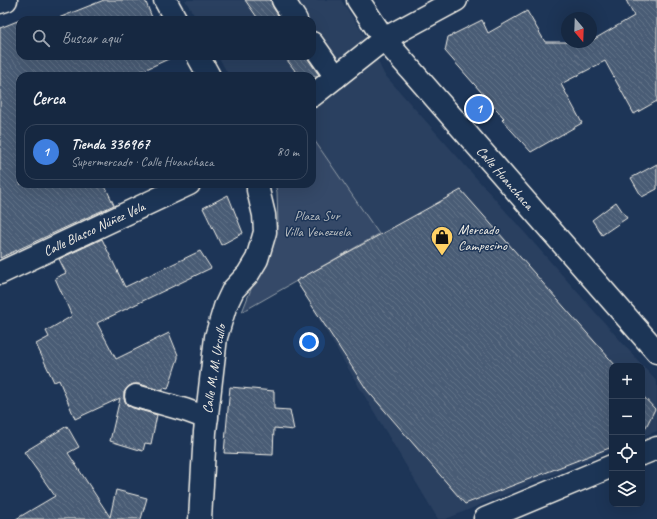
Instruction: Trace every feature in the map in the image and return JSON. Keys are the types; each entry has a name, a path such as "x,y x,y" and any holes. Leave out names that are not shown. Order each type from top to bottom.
{"street":[{"path":"0,2 6,0"},
{"path":"165,0 174,16"},
{"path":"282,0 293,16"},
{"name":"Calle Huanchaca","path":"358,0 384,39 657,352"},
{"path":"316,93 384,39 456,0"},
{"path":"316,49 336,77"},
{"path":"200,60 207,72"},
{"name":"Calle Blasco Núñez Vela","path":"0,273 181,188"},
{"name":"Calle M. M. Urcullo","path":"200,519 207,418 216,337 225,307 233,290 248,274 256,259 264,232 264,215 258,188"},
{"path":"136,396 207,418"},
{"path":"645,453 657,448"},
{"path":"485,519 609,467"}],"shaded area":[{"name":"Mercado Campesino","path":"185,0 341,0 369,42 384,74 640,363 609,363 609,451 446,519 438,519 296,281 379,234 316,143 316,72 227,72 220,60 316,60 316,16 195,16"},
{"name":"Mercado Campesino","path":"645,368 657,382 657,431 645,436"}],"green space":[{"name":"Plaza Sur Villa Venezuela","path":"316,143 379,234 242,312 253,284 267,261 278,224 276,188 316,188"}],"building":[{"path":"104,0 145,0 151,16 64,16"},
{"path":"245,0 271,0 279,16 256,16"},
{"path":"626,0 657,0 657,101 634,114 605,61 561,84 582,123 531,152 502,120 504,118 445,51 448,37 482,20 488,33 527,11 545,42 561,42 561,48 597,48 597,38 634,16"},
{"path":"16,22 16,60 166,60 140,72 16,72 16,188 106,188 114,205 0,258 0,28"},
{"path":"287,60 309,60 319,75 316,76 316,72 296,72"},
{"path":"657,164 657,189 642,197 631,178"},
{"name":"Mercado Campesino","path":"461,190 613,363 609,363 609,448 465,504 367,390 296,281"},
{"path":"228,195 243,233 221,245 203,208"},
{"path":"616,202 627,218 602,235 592,220"},
{"path":"102,239 125,287 200,251 211,268 97,323 116,359 169,333 178,355 168,389 163,388 163,391 139,384 133,384 124,392 124,399 127,405 157,415 151,444 145,443 143,451 110,441 120,398 75,419 59,380 54,382 36,344 49,337 46,331 72,316 55,278 66,273 59,259"},
{"path":"230,387 274,391 274,409 290,410 294,430 274,428 273,455 224,453"},
{"path":"645,398 655,409 645,429"},
{"path":"67,426 79,447 68,453 110,517 116,490 147,498 141,519 16,519 55,496 24,452"}],"place":[{"name":"Tienda 336967","path":"479,109"},
{"name":"Mercado Campesino","path":"442,256"}]}
